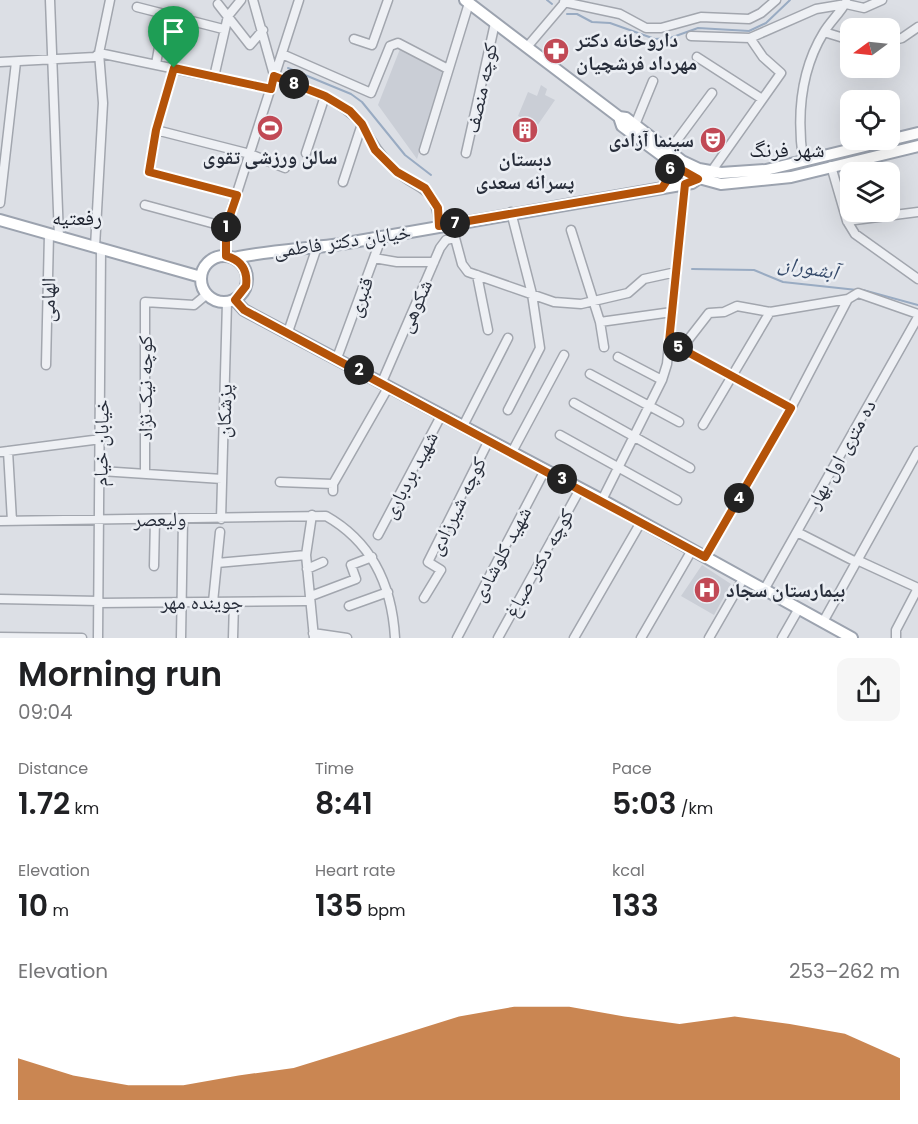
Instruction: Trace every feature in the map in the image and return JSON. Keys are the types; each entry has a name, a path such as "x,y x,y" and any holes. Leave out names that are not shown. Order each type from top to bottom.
{"main road":[{"path":"467,1 619,117 627,118 668,156 711,172 749,172 918,133"},
{"path":"619,117 622,126 698,179 741,184 791,177 918,146"},
{"path":"662,188 670,176 668,156"},
{"name":"خیابان دکتر فاطمی","path":"230,257 317,247 685,184 698,179"},
{"path":"0,220 201,277"},
{"path":"231,301 245,289 247,278 241,263 230,257 209,261 201,277 206,295 214,300 231,301 602,500 852,638"}],"street":[{"name":"الهامی","path":"46,365 54,236 50,0"},
{"name":"خیابان خیام","path":"98,638 101,439 98,248 103,103 99,53 110,0"},
{"path":"214,77 223,30 228,16 241,0"},
{"path":"253,0 274,76"},
{"path":"230,257 226,227 299,0"},
{"path":"354,39 372,45 388,0"},
{"path":"527,47 566,1 620,14 646,28 661,28 701,16 749,19 761,13 776,0"},
{"path":"691,36 750,38 816,9 846,2 864,8 882,0"},
{"path":"424,150 467,1"},
{"path":"803,160 798,129 809,64 824,32 846,2"},
{"path":"218,4 250,45 263,30"},
{"path":"137,7 223,30"},
{"path":"156,64 165,14"},
{"name":"کوچه منصف","path":"466,153 495,22"},
{"path":"900,38 918,27"},
{"path":"824,32 840,37"},
{"path":"711,172 781,73 763,57 750,38"},
{"path":"282,54 371,93 390,46 398,42 448,69"},
{"path":"0,62 95,57 99,53 271,89"},
{"path":"697,57 762,99"},
{"path":"0,203 16,62"},
{"path":"174,68 156,130 149,172 237,195"},
{"path":"274,76 325,96 350,111 362,124 375,150 397,172 425,188 438,208 439,226"},
{"path":"635,125 653,81"},
{"path":"668,156 712,93"},
{"path":"306,153 325,96"},
{"path":"343,182 362,124"},
{"path":"156,130 250,154 285,168"},
{"path":"831,166 840,197"},
{"path":"602,500 668,364 685,184"},
{"path":"145,205 226,227"},
{"path":"900,214 918,212"},
{"path":"508,410 540,348 532,294 511,213"},
{"path":"848,222 855,234 918,279"},
{"path":"451,223 462,264 468,272 554,302 594,303 627,293 645,279 676,272"},
{"path":"571,230 600,322 604,347"},
{"name":"قنبری","path":"337,358 382,236"},
{"name":"شکوهی","path":"280,482 333,488 386,384 434,262 446,240 455,238"},
{"path":"288,332 317,247"},
{"path":"374,258 397,262 434,262"},
{"path":"477,275 488,330"},
{"path":"681,349 709,313 724,312 737,306 770,312 850,297 858,293 918,316"},
{"name":"کوچه نیک نژاد","path":"145,474 145,302 194,305 206,295"},
{"path":"705,557 791,408 850,297"},
{"name":"پزشکان","path":"221,519 231,301"},
{"path":"600,322 672,312"},
{"path":"703,426 770,312"},
{"name":"ده متری اول بهار","path":"764,590 918,316"},
{"path":"463,426 508,338"},
{"path":"669,342 791,408"},
{"path":"512,452 564,355"},
{"path":"618,357 662,380"},
{"path":"590,374 679,422"},
{"path":"574,404 690,468"},
{"name":"شهید بردباری","path":"378,535 442,414"},
{"path":"560,435 677,500"},
{"path":"12,521 4,451 101,439"},
{"name":"کوچه شیرزادی","path":"424,598 441,570 428,562 489,440"},
{"path":"823,622 918,451"},
{"name":"شهید کلوشادی","path":"457,638 545,470"},
{"path":"101,471 222,479"},
{"name":"کوچه دکتر صباغ","path":"498,638 580,489"},
{"path":"347,638 314,635 308,599 306,555 312,515 326,516 345,527 372,557 388,592 394,617 395,638"},
{"name":"ولیعصر","path":"0,521 221,519 312,515"},
{"path":"154,566 155,519"},
{"path":"181,638 183,519"},
{"path":"574,638 641,522"},
{"path":"213,602 220,532"},
{"path":"797,532 918,588 896,630 896,638"},
{"path":"641,638 692,550"},
{"path":"217,562 306,555"},
{"path":"308,599 356,579 351,565 372,557"},
{"path":"307,569 323,562"},
{"path":"709,638 743,579"},
{"path":"348,606 388,592"},
{"name":"جوینده مهر","path":"0,599 99,602 234,602 308,599"},
{"path":"233,638 234,602"},
{"path":"782,638 798,610"},
{"path":"0,637 82,638"}],"shaded area":[{"path":"400,49 443,71 417,159 378,105"},
{"path":"541,85 547,89 545,95 555,100 537,126 518,116 528,92 537,96"},
{"name":"بیمارستان سجاد","path":"702,565 731,584 714,615 681,596"}],"waterway":[{"name":"آبشوران","path":"547,0 552,4"},
{"name":"آبشوران","path":"567,14 577,14 592,22 610,23 655,39 670,38 698,28 749,31 766,23 790,0"},
{"name":"آبشوران","path":"288,68 351,94 362,102 405,155 431,175"},
{"name":"آبشوران","path":"692,269 754,270 783,282 857,290"},
{"name":"آبشوران","path":"863,290 918,305"}],"place":[{"name":"داروخانه دکتر مهرداد فرشچیان","path":"556,51"},
{"name":"سالن ورزشی تقوی","path":"270,128"},
{"name":"دبستان پسرانه سعدی","path":"525,130"},
{"name":"سینما آزادی","path":"713,140"},
{"name":"بیمارستان سجاد","path":"707,590"}],"district":[{"name":"شهر فرنگ","path":"787,149"},
{"name":"رفعتیه","path":"77,217"}],"route":[{"path":"174,68 271,89 274,76 325,96 350,111 362,124 375,150 397,172 425,188 438,208 439,226 560,203 662,188 669,182 670,176 666,161 698,179 685,184 669,342 791,408 705,557 244,310 235,300 243,293 246,286 245,270 241,263 226,256 226,227 237,195 149,172 156,130 174,68"}]}
